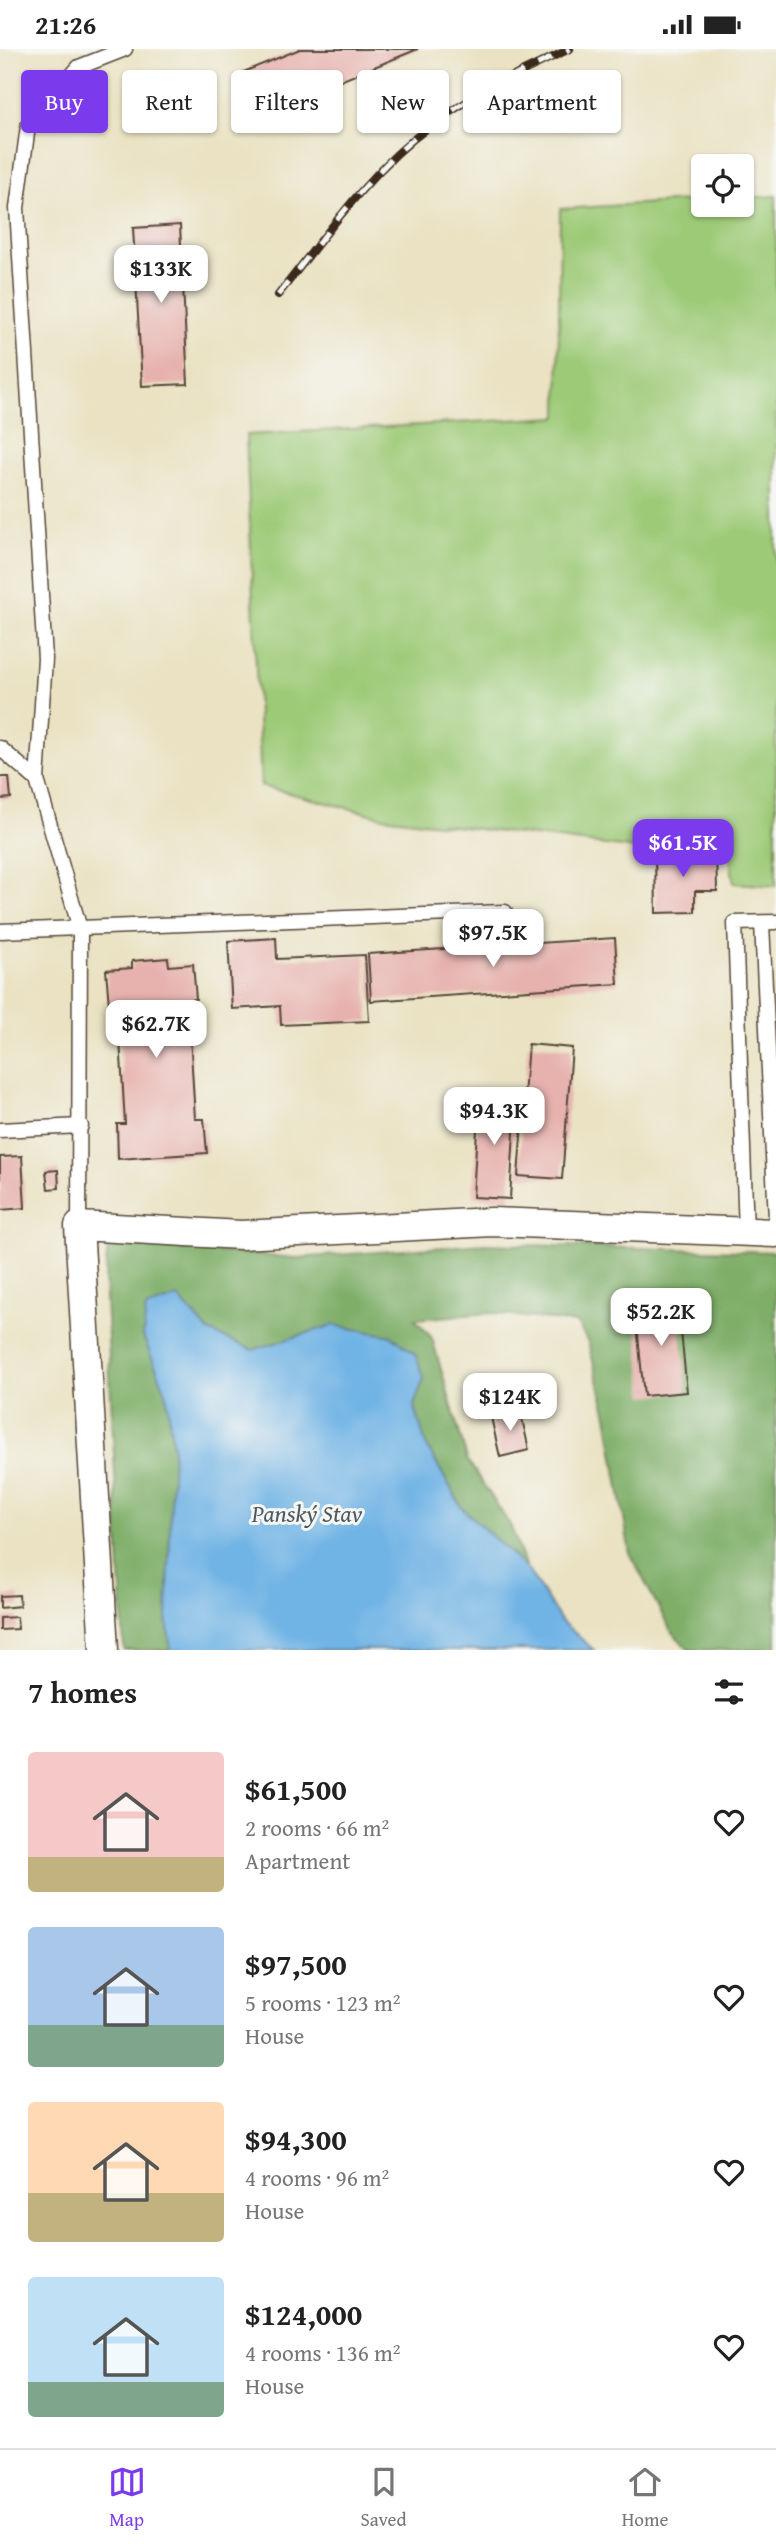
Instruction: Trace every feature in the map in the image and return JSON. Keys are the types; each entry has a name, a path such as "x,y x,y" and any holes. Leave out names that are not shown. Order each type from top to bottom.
{"street":[{"path":"104,1650 79,1226 242,1235 492,1222 776,1233"}],"lane":[{"path":"79,1226 80,929 37,780 45,659 17,208 28,126 79,67 125,49"},
{"path":"0,748 37,780"},
{"path":"0,931 505,912"},
{"path":"746,1232 735,923 769,923 776,1219"},
{"path":"0,1130 80,1126"}],"green space":[{"path":"776,196 776,886 734,883 729,853 661,852 383,817 261,786 246,435 558,417 560,209 691,201 691,217 754,217 754,197"},
{"path":"108,1243 296,1258 485,1244 776,1252 776,1650 689,1650 671,1631 630,1554 607,1415 588,1342 577,1323 491,1313 415,1319 432,1338 467,1459 510,1525 527,1569 462,1508 426,1445 414,1405 424,1378 333,1325 253,1350 208,1331 177,1297 143,1336 166,1392 173,1448 167,1618 171,1650 124,1650 105,1280"}],"water":[{"name":"Panský Stav","path":"178,1297 208,1331 253,1350 333,1325 392,1336 415,1354 424,1378 414,1405 426,1445 462,1508 527,1569 562,1622 594,1650 171,1650 167,1618 173,1448 166,1392 143,1336 146,1308"}],"building":[{"path":"300,49 418,49 367,70 357,70 357,74 343,80 343,70 248,70"},
{"path":"180,225 188,384 142,386 133,228"},
{"path":"0,777 9,777 11,798 0,799"},
{"path":"716,851 717,891 695,891 695,912 656,913 655,852"},
{"path":"276,938 277,959 365,955 369,1021 281,1025 280,1006 232,1009 228,941"},
{"path":"615,938 618,984 371,1001 368,954"},
{"path":"168,958 169,966 193,964 196,999 188,1000 195,1119 204,1119 207,1153 118,1159 117,1124 125,1124 118,1005 109,1005 106,970 132,968 132,961"},
{"path":"528,1044 572,1048 562,1179 518,1176"},
{"path":"479,1096 516,1098 510,1199 473,1197"},
{"path":"22,1156 25,1208 0,1210 0,1157"},
{"path":"58,1170 59,1188 48,1189 46,1171"},
{"path":"678,1301 687,1392 644,1396 635,1305"},
{"path":"520,1410 529,1450 500,1457 491,1417"},
{"path":"19,1595 20,1606 0,1608 0,1596"},
{"path":"17,1617 18,1629 0,1630 0,1618"}],"railway":[{"path":"278,295 348,206 407,145 446,115 480,94 570,49"}]}
